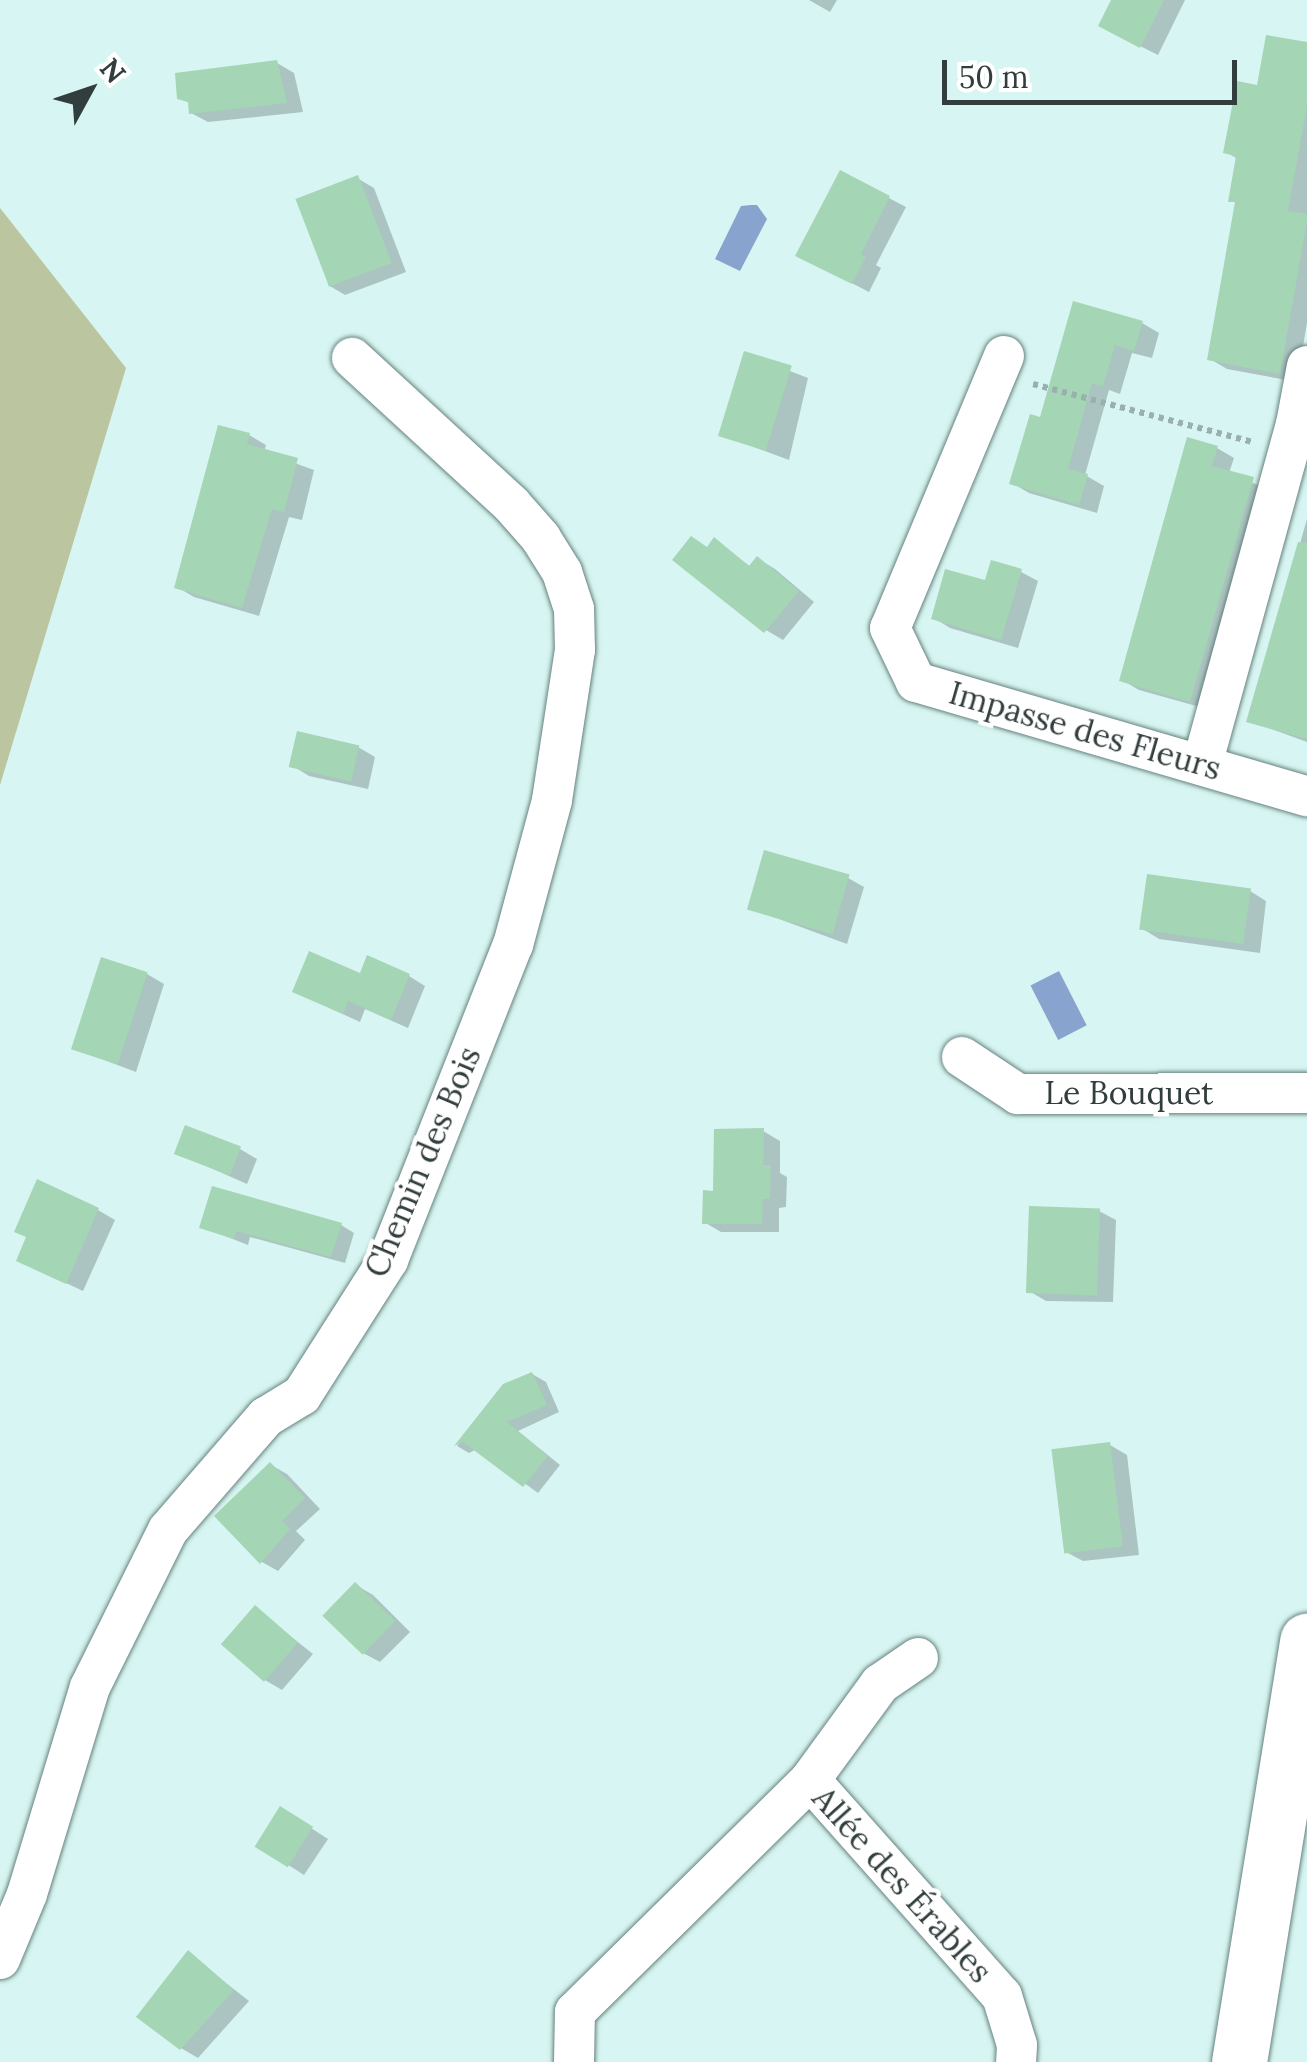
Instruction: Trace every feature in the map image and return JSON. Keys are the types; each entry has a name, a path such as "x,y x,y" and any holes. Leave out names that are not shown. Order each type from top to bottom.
{"street":[{"name":"Chemin des Bois","path":"0,1959 27,1894 90,1687 168,1530 266,1417 302,1396 388,1260 513,946 552,800 574,650 574,610 562,572 541,538 511,504 352,358"},
{"name":"Impasse des Fleurs","path":"1000,365 890,628 916,682 1307,796"},
{"path":"1202,766 1307,366"},
{"name":"Le Bouquet","path":"962,1056 1018,1094 1307,1092"},
{"path":"1264,2062 1298,1773 1307,1640"},
{"path":"810,1780 880,1684 918,1658"},
{"path":"1239,2062 1298,1773"},
{"name":"Allée des Érables","path":"574,2062 574,2012 810,1780 1002,1996 1018,2045 1016,2062"}],"path":[{"path":"1000,365 1288,450"}],"green space":[{"path":"0,208 126,368 0,785"}],"water":[{"path":"757,205 767,219 740,271 715,259 741,206"},
{"path":"1059,971 1087,1025 1058,1040 1030,986"}],"building":[{"path":"1111,0 1164,0 1140,48 1098,26"},
{"path":"1266,35 1307,42 1307,106 1288,211 1307,214 1307,221 1280,374 1207,360 1235,202 1228,202 1236,156 1223,153 1237,81 1257,85"},
{"path":"277,60 287,103 189,114 188,102 177,99 175,73"},
{"path":"840,170 890,196 861,254 866,257 852,284 795,256"},
{"path":"358,175 392,263 329,287 295,199"},
{"path":"1073,301 1143,321 1134,351 1115,345 1103,386 1092,383 1068,469 1088,474 1079,505 1009,484 1030,414 1040,417"},
{"path":"744,351 792,366 766,451 718,436"},
{"path":"218,425 250,433 247,444 298,458 284,512 272,509 242,608 174,588"},
{"path":"1187,437 1218,446 1212,466 1254,477 1190,702 1119,681"},
{"path":"691,536 707,547 714,537 749,566 757,556 799,591 764,633 672,560"},
{"path":"1298,542 1307,543 1307,739 1246,722"},
{"path":"991,560 1022,569 1001,640 931,619 945,569 985,580"},
{"path":"297,731 359,745 351,781 289,767"},
{"path":"764,850 850,875 832,934 747,910"},
{"path":"1147,874 1251,889 1243,944 1139,929"},
{"path":"309,951 360,973 367,955 410,974 391,1020 348,1001 343,1014 292,992"},
{"path":"101,957 148,972 118,1064 71,1049"},
{"path":"185,1125 241,1147 230,1175 174,1154"},
{"path":"764,1128 763,1165 771,1165 770,1199 763,1199 762,1224 702,1224 703,1190 713,1191 714,1129"},
{"path":"37,1179 99,1208 66,1284 16,1261 26,1237 14,1232"},
{"path":"212,1186 342,1223 331,1257 236,1231 234,1239 199,1228"},
{"path":"1029,1206 1100,1208 1097,1295 1026,1293"},
{"path":"532,1372 547,1405 507,1422 548,1456 523,1487 463,1442 454,1446 503,1384"},
{"path":"1110,1442 1123,1546 1064,1553 1051,1449"},
{"path":"270,1462 305,1498 282,1521 290,1529 260,1564 214,1516"},
{"path":"355,1582 395,1621 363,1655 322,1616"},
{"path":"255,1605 298,1642 264,1682 221,1644"},
{"path":"280,1806 313,1827 288,1867 255,1847"},
{"path":"188,1950 234,1990 180,2050 136,2017"}]}
